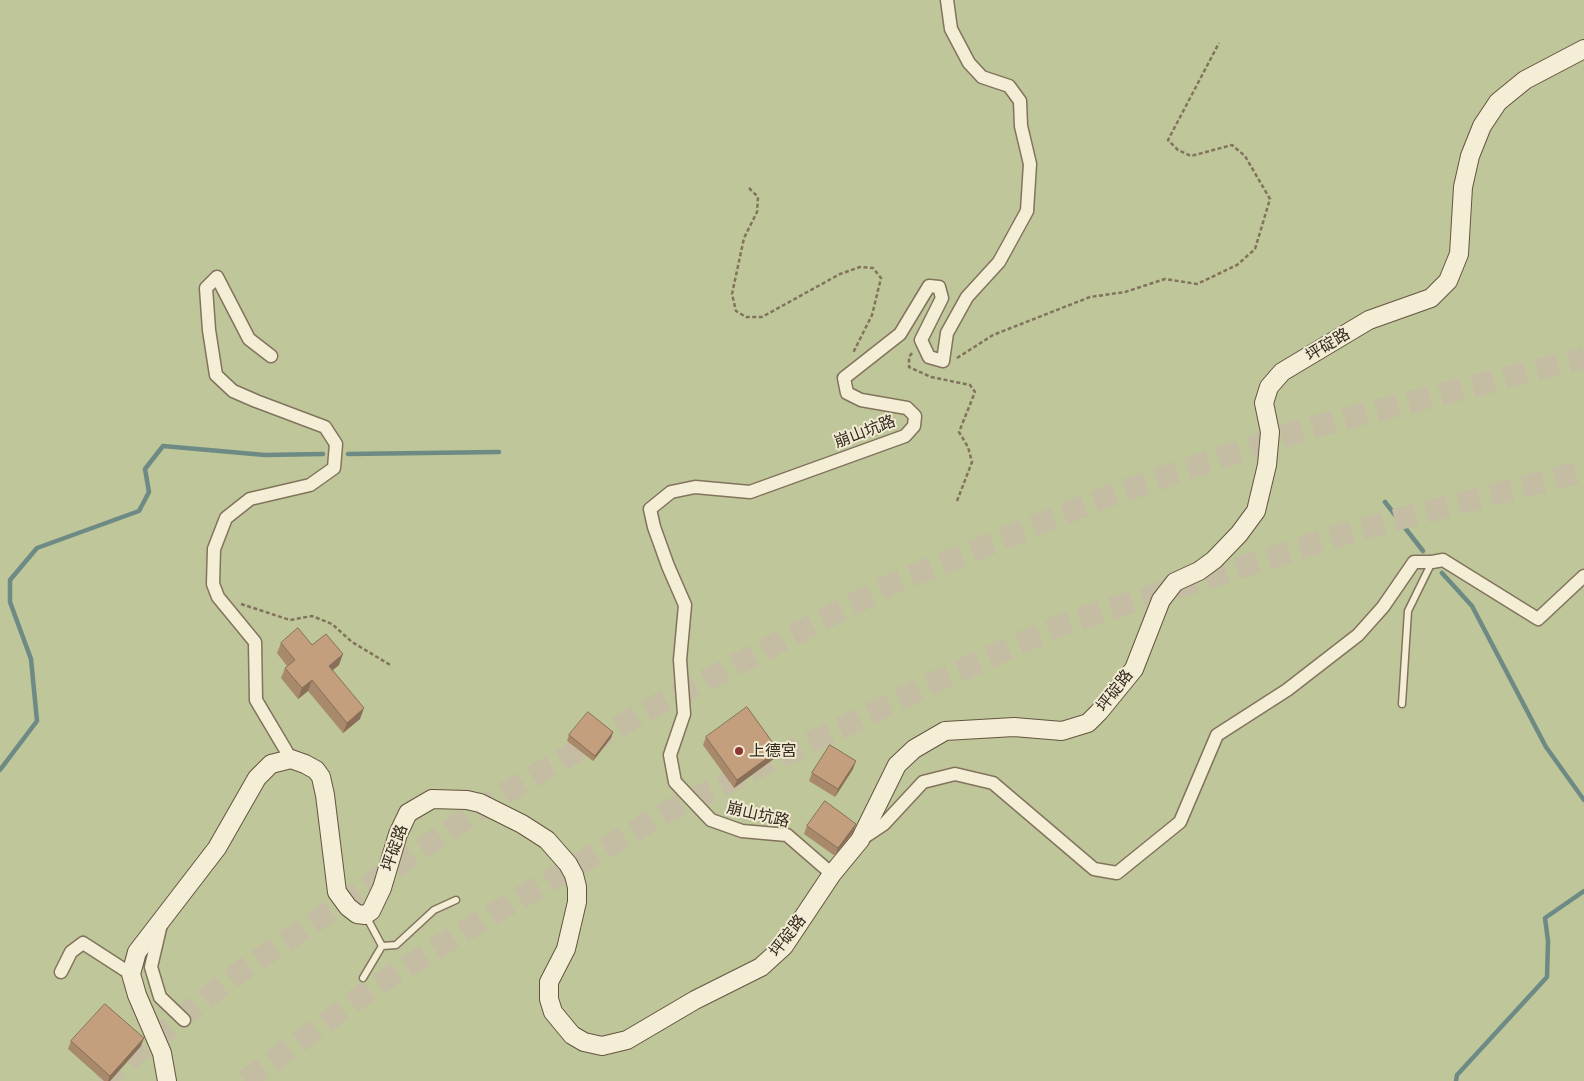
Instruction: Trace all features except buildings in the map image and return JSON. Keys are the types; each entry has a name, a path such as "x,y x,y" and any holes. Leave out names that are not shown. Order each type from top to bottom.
{"main road":[{"name":"坪碇路","path":"365,915 375,905 398,834 408,813 432,799 468,800 480,803 522,824 547,840 568,864 574,875 577,887 577,902 566,949 549,982 549,999 553,1012 572,1035 584,1042 602,1046 627,1040 695,1000 761,967 784,946 832,874 860,840 897,765 914,749 945,731 1014,727 1062,731 1088,723 1099,712 1134,669 1161,600 1175,582 1198,571 1214,560 1239,534 1256,511 1267,465 1270,432 1264,403 1269,387 1282,372 1369,320 1431,298 1448,281 1459,254 1465,179 1470,156 1482,126 1498,102 1525,80 1584,49"},
{"path":"166,1081 162,1053 137,995 131,974 132,964 137,952 217,848 257,778 271,764 291,759 311,767 321,777 337,892 348,907 357,914 365,915"}],"street":[{"path":"844,378 900,334 929,286 940,287 942,298 921,340 930,357 943,361 947,333 967,297 999,262 1027,211 1030,164 1021,126 1020,101 1009,86 982,77 969,62 951,29 947,0"},
{"path":"271,356 249,339 217,277 206,288 209,330 216,374 234,391 326,427 336,444 334,468 310,486 250,500 226,518 214,549 213,584 218,597 256,642 256,700 291,759"},
{"name":"崩山坑路","path":"832,874 788,836 742,831 711,820 675,782 670,755 684,714 680,660 685,605 668,566 654,527 650,509 671,492 695,487 750,492 905,436 914,426 915,416 907,408 861,400 847,393 844,378"},
{"path":"860,840 884,824 924,782 955,774 993,783 1094,869 1117,873 1180,822 1217,735 1287,690 1358,635 1383,608 1414,562 1443,560 1538,619 1584,576"},
{"path":"162,920 151,967 160,997 184,1020"},
{"path":"61,972 71,952 83,943 131,974"}],"lane":[{"path":"1402,704 1408,612 1432,562"},
{"path":"382,946 396,945 434,910 456,900"},
{"path":"365,915 382,946"},
{"path":"363,978 382,946"}],"path":[{"path":"943,361 960,357 993,335 1090,297 1125,292 1165,279 1197,284 1237,264 1255,249 1270,199 1245,156 1232,145 1191,156 1178,150 1168,140 1219,43"},
{"path":"749,188 758,197 757,212 744,238 732,294 736,311 746,317 762,317 840,274 860,267 874,268 880,278 872,315 850,359 844,378"},
{"path":"921,340 909,357 909,367 931,377 970,384 975,392 959,432 968,447 972,462 957,501"},
{"path":"218,597 290,620 312,616 332,624 352,642 392,666"}],"green space":[{"path":"0,0 1584,0 1584,1081 0,1081"}],"waterway":[{"path":"0,770 37,721 31,659 10,602 10,580 37,548 139,511 149,492 145,469 163,446 265,455 323,454"},
{"path":"348,454 499,452"},
{"path":"1385,502 1423,551"},
{"path":"1442,573 1472,606 1546,747 1584,800"},
{"path":"1456,1081 1457,1075 1547,977 1548,941 1545,918 1584,891"}],"tunnel":[{"path":"101,1081 237,974 500,796 640,714 898,581 1111,495 1305,429 1584,358"},
{"path":"245,1081 372,988 467,929 667,812 948,676 1063,624 1357,530 1584,471"}],"place":[{"name":"上德宮","path":"739,751"}]}
